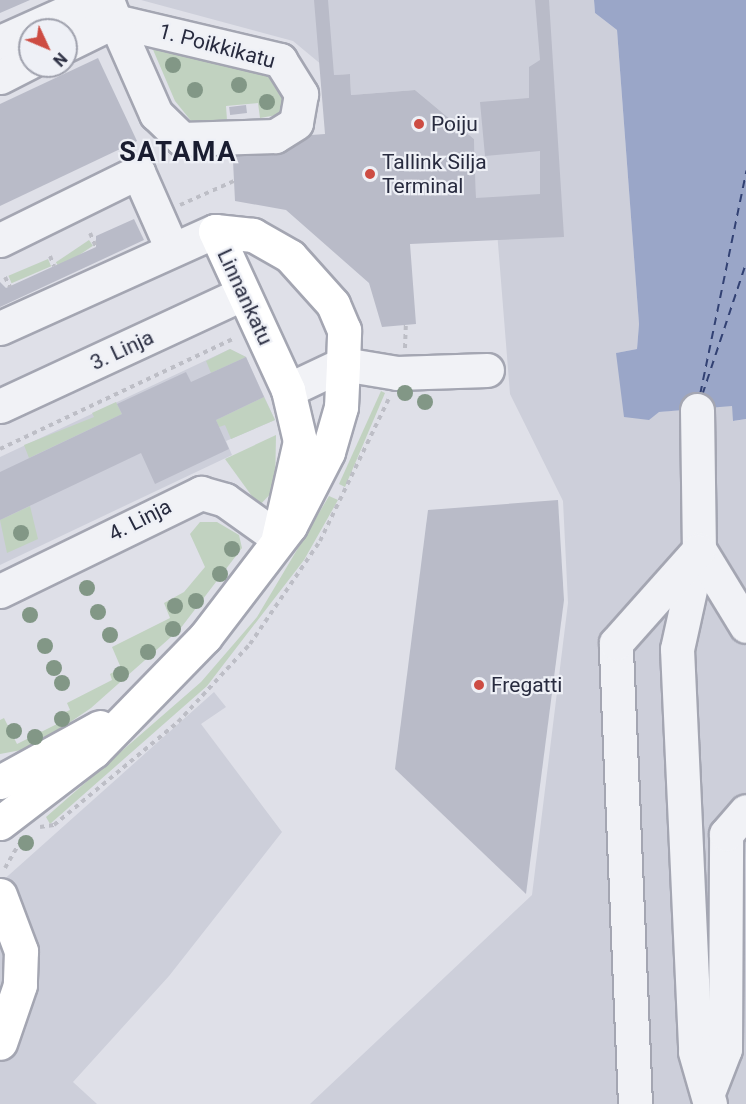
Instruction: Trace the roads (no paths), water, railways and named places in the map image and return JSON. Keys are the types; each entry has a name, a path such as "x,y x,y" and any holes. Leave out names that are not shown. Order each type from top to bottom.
{"main road":[{"name":"Linnankatu","path":"215,231 288,390 300,441 278,538"},
{"name":"Linnankatu","path":"0,824 94,752 117,722 237,600 278,538 328,452 341,407 344,330 323,287 290,256 253,235 215,231"},
{"name":"Linnankatu","path":"0,782 25,772 82,735 117,722"},
{"path":"0,895 21,951 20,985 0,1043"}],"street":[{"name":"1. Poikkikatu","path":"0,42 85,4 111,10 280,60 302,94 296,123 275,136 182,139 156,114 111,10"},
{"path":"78,36 111,10"},
{"path":"0,76 18,68"},
{"path":"0,240 138,172 172,249"},
{"path":"0,328 215,231"},
{"name":"3. Linja","path":"0,406 243,293"},
{"path":"288,390 343,364 397,373 487,370"},
{"path":"697,410 699,549 677,649 695,1052 710,1097"},
{"name":"4. Linja","path":"0,591 201,493 225,500 278,538"},
{"path":"699,549 746,626"},
{"path":"635,1104 616,643 699,549"},
{"path":"710,1097 725,1049 726,834 746,811"}],"water":[{"path":"594,0 746,0 746,419 733,421 732,406 659,412 649,420 624,417 616,353 637,349 639,324 617,30 595,13"}],"place":[{"name":"Poiju","path":"419,124"},
{"name":"Tallink Silja Terminal","path":"370,174"},
{"name":"Fregatti","path":"479,685"}],"district":[{"name":"SATAMA","path":"178,153"}]}
